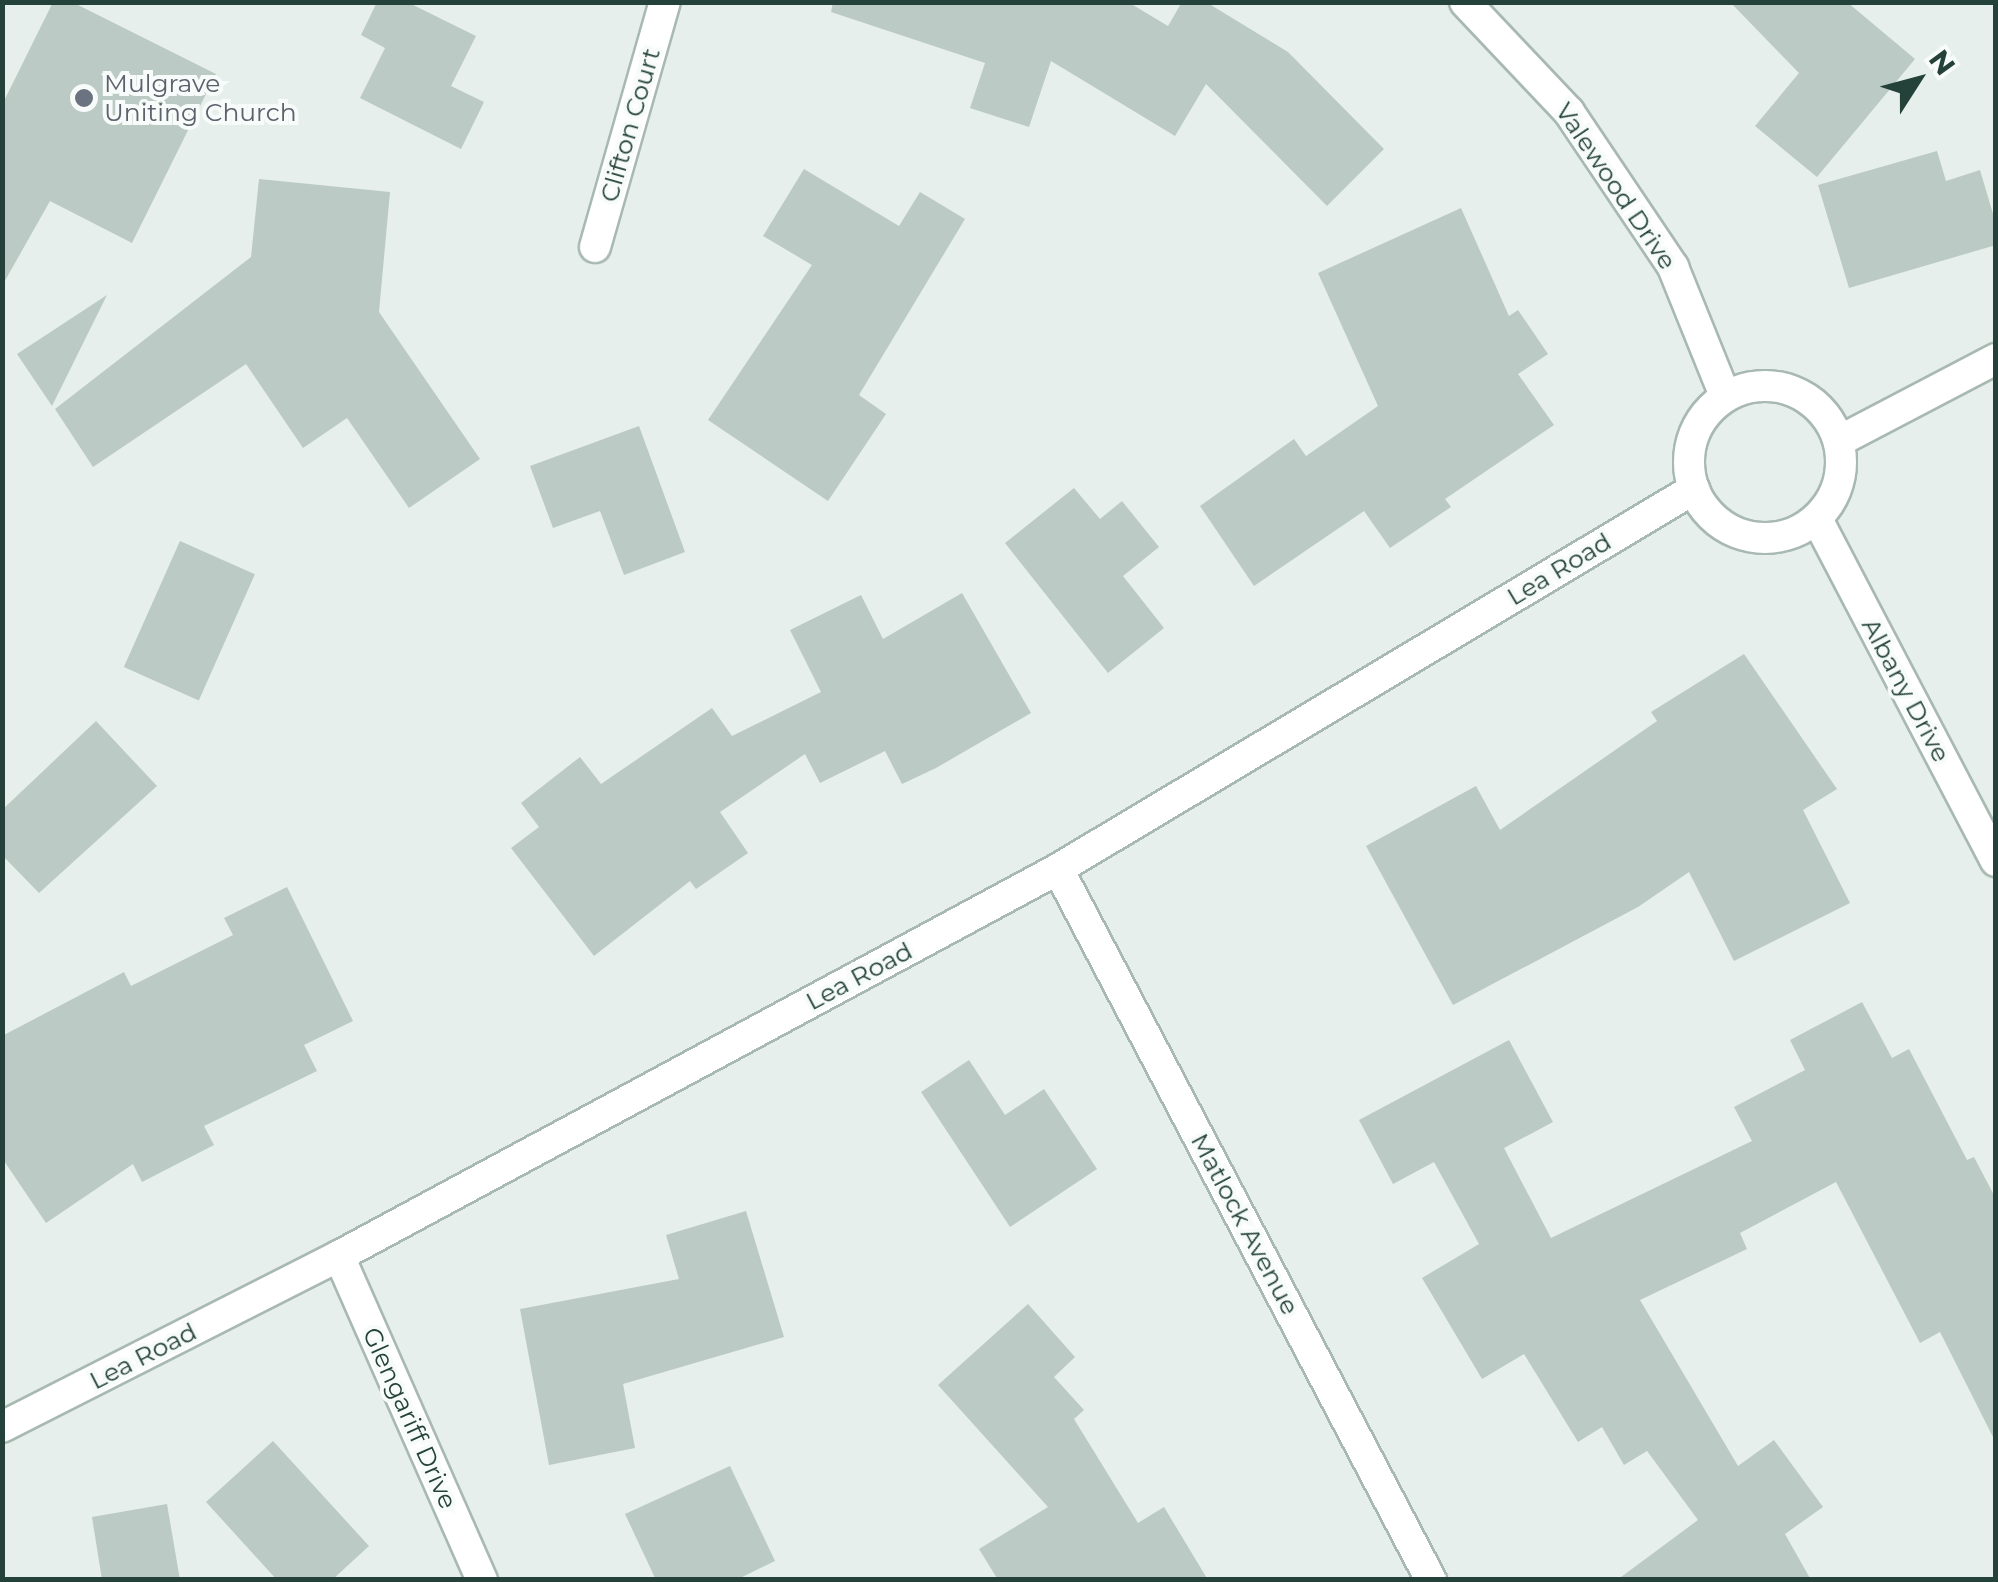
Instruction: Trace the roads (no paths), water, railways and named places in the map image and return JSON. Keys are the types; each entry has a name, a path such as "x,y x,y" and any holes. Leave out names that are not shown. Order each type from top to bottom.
{"street":[{"name":"Clifton Court","path":"595,246 665,2"},
{"name":"Valewood Drive","path":"1465,2 1569,112 1673,266 1726,396"},
{"path":"1840,442 1996,359"},
{"path":"1750,386 1777,386 1802,395 1822,411 1840,442 1842,468 1835,493 1817,518 1794,533 1768,538 1742,535 1718,522 1694,489 1688,462 1692,436 1706,413 1726,396 1750,386"},
{"name":"Lea Road","path":"2,1427 339,1256 1058,869 1694,489"},
{"name":"Albany Drive","path":"1817,518 1996,861"},
{"name":"Matlock Avenue","path":"1058,869 1431,1580"},
{"name":"Glengariff Drive","path":"339,1256 482,1580"}],"place":[{"name":"Mulgrave Uniting Church","path":"84,98"}]}
